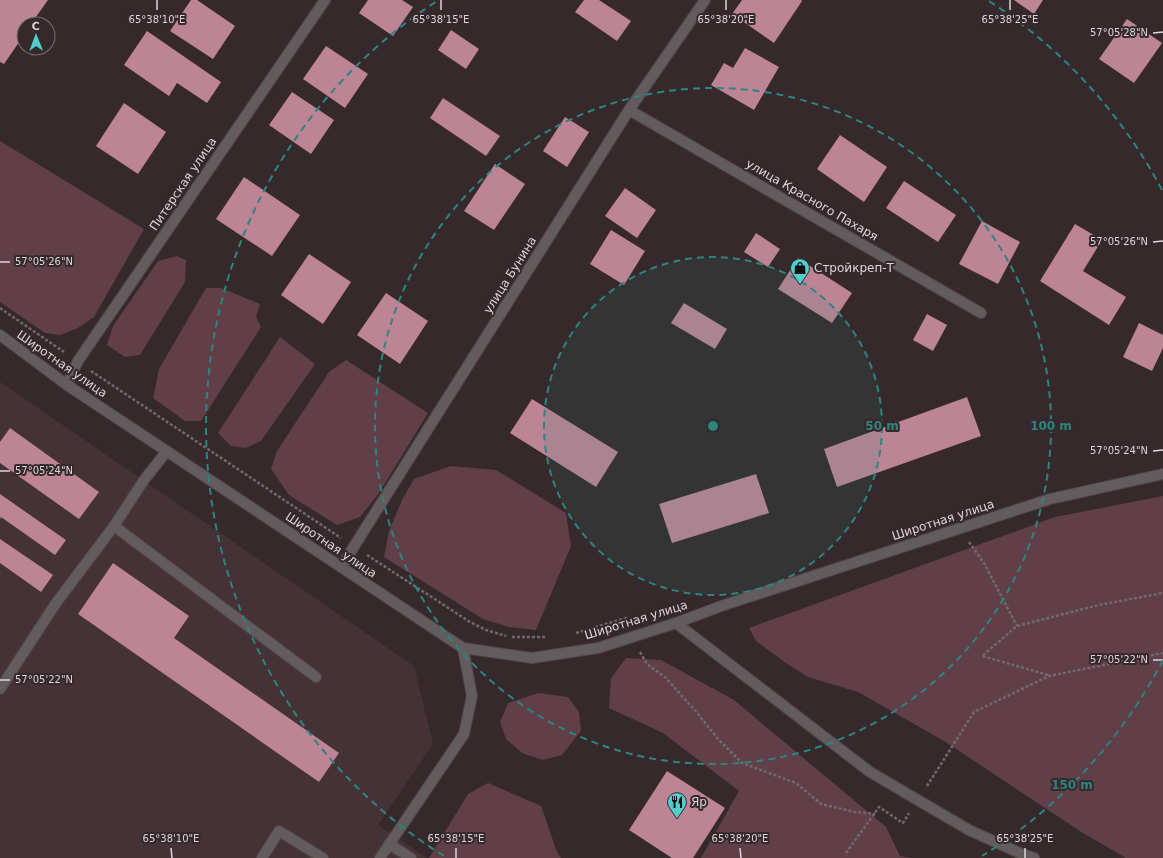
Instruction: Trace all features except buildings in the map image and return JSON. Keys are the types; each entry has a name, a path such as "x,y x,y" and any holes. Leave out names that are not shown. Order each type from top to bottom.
{"street":[{"name":"Питерская улица","path":"67,385 78,361 325,0"},
{"name":"улица Бунина","path":"341,567 629,110 705,0"},
{"name":"улица Красного Пахаря","path":"629,110 981,313"},
{"name":"Широтная улица","path":"0,335 67,385 464,648 532,658 598,648 676,623 724,605 1050,499 1163,474"},
{"path":"0,689 56,603 114,526 144,480 166,451"},
{"path":"114,526 316,677"},
{"path":"676,623 870,772 969,830 1034,858"},
{"path":"380,858 464,734 472,696 464,648"},
{"path":"262,858 280,831 323,858"},
{"path":"389,844 411,858"}],"path":[{"path":"0,308 354,547 470,622 486,630 509,637 554,637"},
{"path":"960,528 984,563 1017,626"},
{"path":"1049,676 982,656 1017,626 1099,605 1163,593"},
{"path":"576,633 626,618"},
{"path":"636,646 647,664 666,678 718,739 742,763 796,783 821,804 855,812 875,814"},
{"path":"846,853 879,807 903,823 974,712 1049,676 1163,653"}],"shaded area":[{"path":"0,141 144,229 94,317 78,328 60,335 45,333 0,302"},
{"path":"177,256 186,260 185,282 140,355 125,357 107,345 113,326 158,261"},
{"path":"206,288 221,288 260,304 256,317 261,327 201,421 185,421 153,398 159,369"},
{"path":"280,337 315,364 261,441 246,448 231,446 218,433"},
{"path":"346,360 428,413 379,493 360,517 337,525 289,495 271,469 277,451 329,372"},
{"path":"0,382 414,666 433,744 378,825 427,858 0,858"},
{"path":"451,466 496,470 566,513 571,546 536,630 509,627 483,619 384,557 389,531 402,500 414,479"},
{"path":"1163,496 1163,858 1126,858 1083,833 944,741 858,692 808,677 756,641 749,628 1055,517"},
{"path":"626,658 661,660 734,700 886,827 900,856 912,858 701,858 739,791 663,733 609,708 611,678"},
{"path":"538,693 568,697 579,712 581,731 562,755 543,760 522,753 506,739 500,722 508,703"},
{"path":"488,783 541,806 557,852 561,858 429,858 468,794"}],"place":[{"name":"Стройкреп-Т","path":"800,285"},
{"name":"Яр","path":"677,819"}]}
